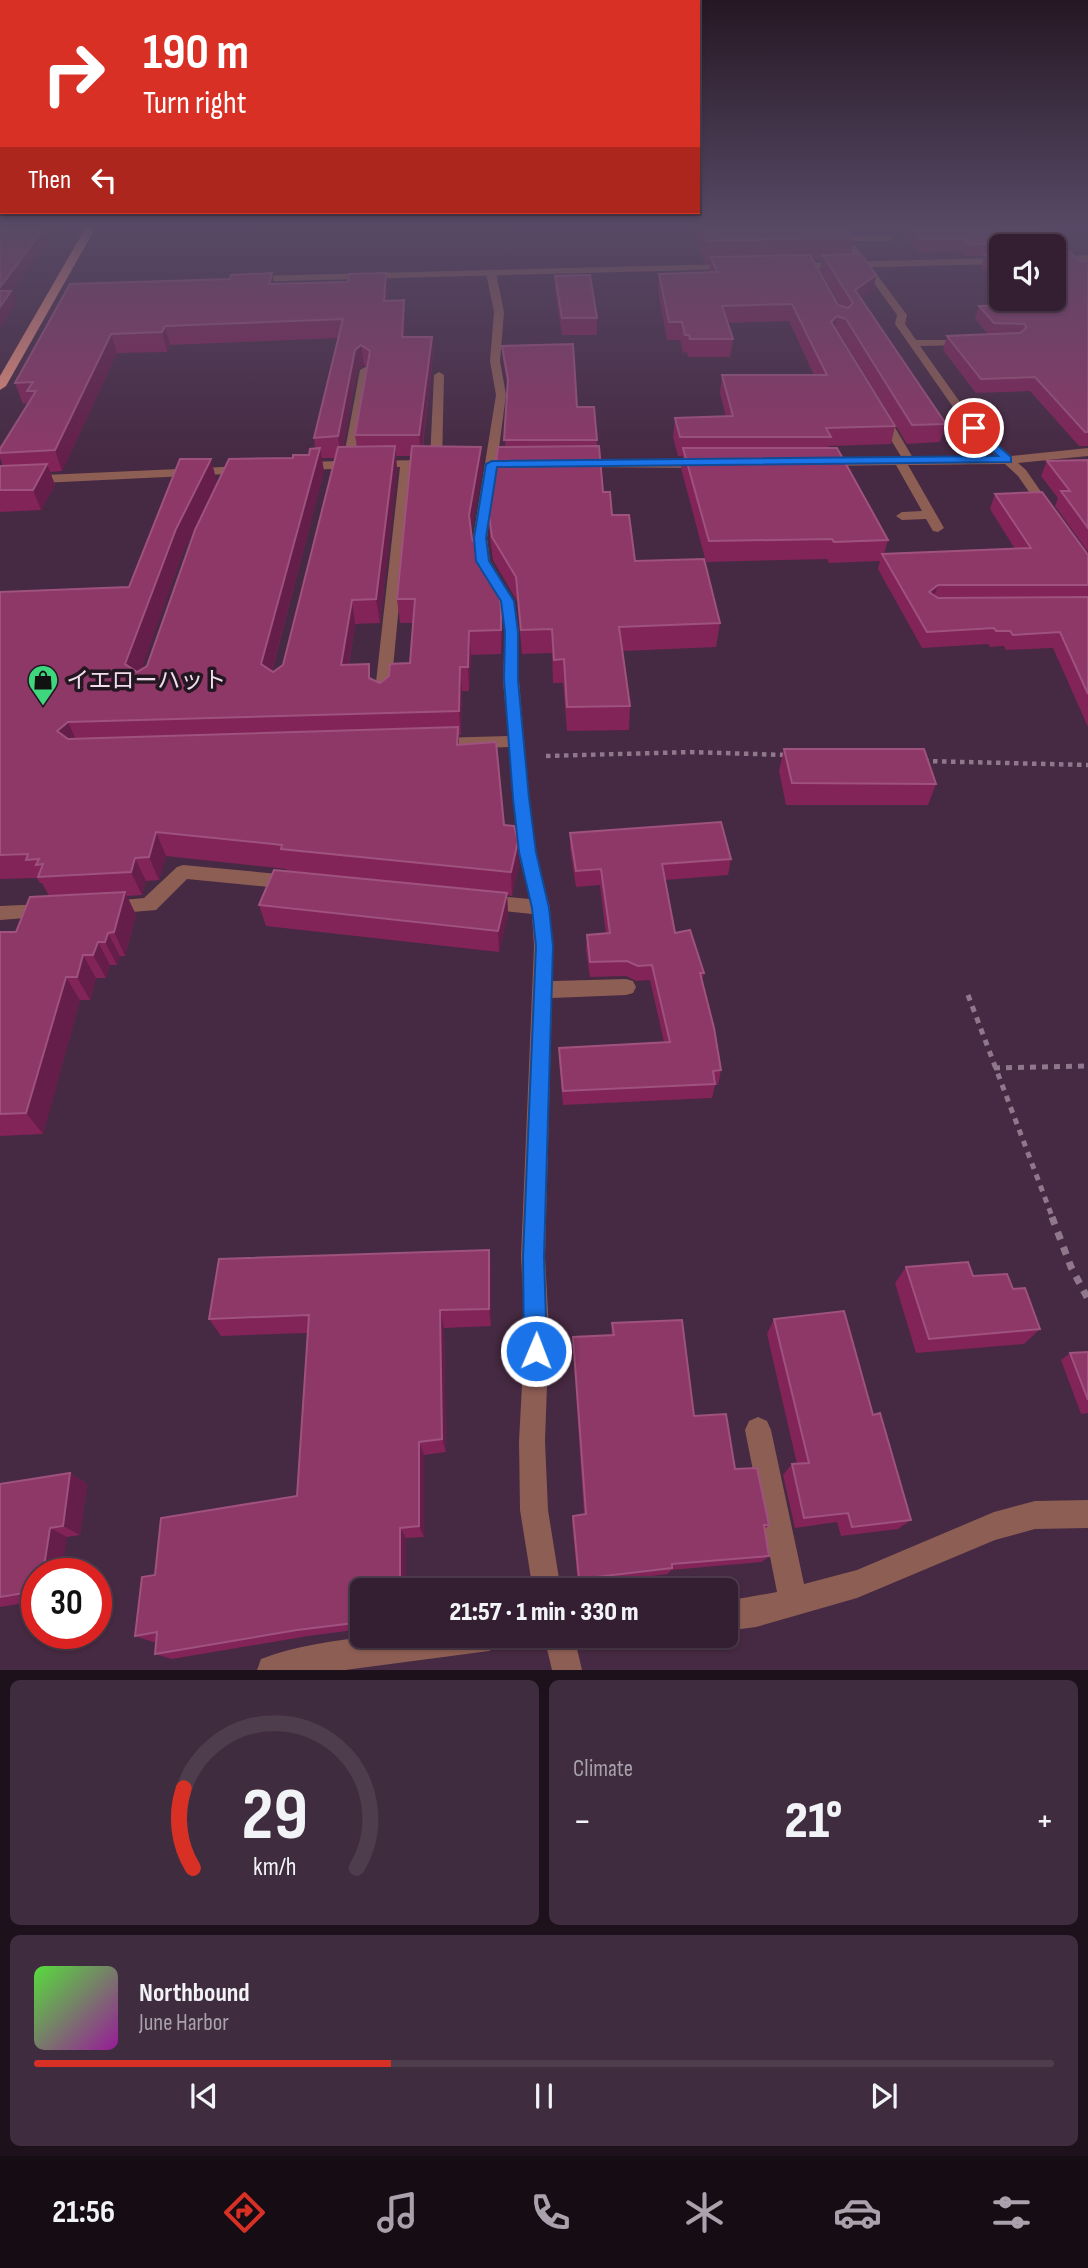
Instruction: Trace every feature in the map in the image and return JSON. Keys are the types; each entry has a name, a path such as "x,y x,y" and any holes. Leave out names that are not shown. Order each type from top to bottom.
{"highway":[{"path":"0,386 48,305"}],"street":[{"path":"498,305 495,360 501,395 480,538 482,561 507,601 512,632 511,680 527,852 541,908 544,946 533,1257 537,1329 532,1441 534,1510 545,1578"},
{"path":"894,305 902,315 900,324 974,428 1022,473 1053,517"},
{"path":"914,343 976,342"},
{"path":"338,468 365,370"},
{"path":"291,467 338,468 441,463 439,375"},
{"path":"876,405 938,528"},
{"path":"803,463 1007,460 1084,452 1088,464"},
{"path":"382,700 405,464"},
{"path":"570,464 719,464"},
{"path":"0,481 228,477 254,470"},
{"path":"902,516 931,515"},
{"path":"421,744 517,749"},
{"path":"95,908 149,905 183,872 313,884"},
{"path":"461,899 541,908"},
{"path":"0,913 68,910"},
{"path":"543,990 626,987"},
{"path":"758,1430 793,1601"},
{"path":"738,1613 857,1584 994,1526 1035,1516 1088,1514"},
{"path":"272,1670 326,1657 396,1648"},
{"path":"561,1648 566,1670"}],"path":[{"path":"517,749 792,755"},
{"path":"921,761 1088,765"},
{"path":"968,995 1071,1267 1088,1299"},
{"path":"994,1068 1088,1066"}],"building":[{"path":"58,305 404,305 402,337 432,337 419,435 355,435 370,351 361,345 355,350 338,436 314,438 343,319 165,326 162,332 111,334 55,450 0,453 36,391 27,391 33,382 15,383"},
{"path":"560,305 595,305 597,318 562,318"},
{"path":"665,305 759,305 722,306 733,339 690,339 689,335 685,335 682,322 669,322"},
{"path":"792,305 838,305 848,308 851,305 865,305 946,424 912,425 846,319 837,316 831,322 895,426 826,428 831,437 680,437 675,418 733,416 722,375 827,375"},
{"path":"1066,305 1088,305 1088,432 1085,432 1035,377 981,379 947,336 1020,333 1026,328 1025,324 994,323 979,306 989,306 989,311 1066,311"},
{"path":"573,344 577,407 594,407 597,440 504,440 508,379 502,346"},
{"path":"395,446 376,599 352,600 341,665 369,664 369,678 380,683 389,676 390,664 410,663 415,599 397,599 412,446 481,447 469,515 472,539 497,578 501,630 469,631 468,667 460,667 459,711 68,722 57,731 68,739 458,727 457,745 496,742 504,825 514,826 518,841 511,872 281,849 282,845 156,832 149,857 135,858 131,872 38,877 43,864 36,865 39,859 26,860 28,854 0,855 0,592 129,587 180,459 211,459 176,529 125,664 137,672 147,666 195,530 229,459 293,458 293,455 309,455 310,449 320,448 261,664 273,672 283,665 338,447"},
{"path":"599,446 603,492 610,492 612,515 629,515 635,561 704,559 720,623 619,627 630,706 567,707 564,659 554,660 552,629 521,630 516,577 492,537 489,515 498,447"},
{"path":"683,448 837,448 888,540 709,541"},
{"path":"1088,460 1088,528 1061,491 1070,491 1047,461"},
{"path":"47,464 33,490 0,490 0,466"},
{"path":"1042,492 1088,555 1088,585 938,585 929,592 938,598 1088,597 1088,694 1060,632 1013,635 1010,631 996,631 994,628 927,632 882,554 1031,548 995,494"},
{"path":"784,749 924,749 936,784 792,783"},
{"path":"721,822 731,859 662,864 675,933 690,930 704,973 700,973 721,1070 713,1071 715,1084 563,1091 559,1048 670,1042 652,965 638,966 627,961 590,962 587,935 610,933 601,869 576,871 570,833"},
{"path":"274,870 507,893 498,931 259,905"},
{"path":"125,892 114,932 108,933 105,942 98,942 93,955 83,955 77,977 66,977 26,1113 0,1114 0,932 16,932 30,897"},
{"path":"489,1250 489,1309 440,1310 442,1439 419,1442 419,1526 400,1528 400,1578 350,1578 350,1623 155,1654 157,1632 135,1636 142,1577 155,1575 161,1518 297,1496 309,1315 209,1319 219,1259"},
{"path":"968,1262 973,1276 1007,1274 1013,1289 1025,1288 1040,1329 929,1339 906,1267"},
{"path":"844,1311 873,1415 880,1413 911,1520 852,1527 848,1513 804,1518 792,1464 809,1463 774,1319"},
{"path":"682,1320 694,1416 726,1414 735,1469 757,1468 769,1525 764,1525 769,1556 672,1564 672,1568 579,1578 573,1516 586,1514 573,1337 614,1335 612,1323"},
{"path":"1088,1352 1088,1400 1070,1353"},
{"path":"70,1473 63,1526 50,1528 45,1558 21,1558 21,1594 0,1597 0,1484"}],"place":[{"name":"イエローハット","path":"43,707"}],"route":[{"path":"536,1351 533,1257 544,946 541,908 527,852 521,798 511,680 512,632 507,601 482,561 480,538 492,464 1007,460 974,428"}]}
